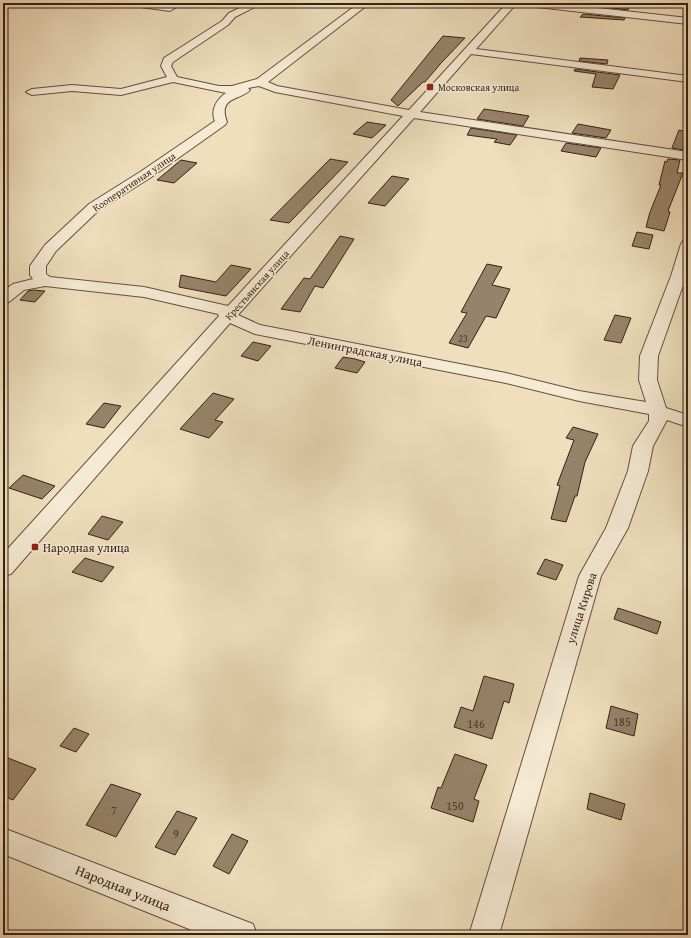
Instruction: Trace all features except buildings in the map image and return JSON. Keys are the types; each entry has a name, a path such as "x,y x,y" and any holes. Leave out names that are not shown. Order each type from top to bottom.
{"street":[{"path":"133,3 170,8"},
{"path":"173,79 166,66 168,60 225,23 232,15 258,3"},
{"path":"238,90 237,87 261,82 365,3"},
{"name":"Крестьянская улица","path":"3,568 228,316 512,3"},
{"path":"528,3 688,21"},
{"path":"469,51 688,79"},
{"path":"32,92 72,88 121,92 173,79 219,89 275,89"},
{"path":"261,82 264,85 275,89 365,104 412,114 688,156"},
{"name":"Кооперативная улица","path":"45,281 38,275 38,266 50,248 94,207 145,175 221,122 217,114 219,107 224,100 238,90"},
{"path":"658,411 648,380 649,356 683,277 688,244"},
{"path":"3,299 19,287 45,281"},
{"name":"Ленинградская улица","path":"45,281 144,292 224,310 228,316 255,329 506,378 579,396 645,407 688,421"},
{"name":"улица Кирова","path":"484,935 590,576 617,528 638,471 643,446 658,420 658,411"},
{"name":"Народная улица","path":"3,841 242,935"}],"place":[{"name":"Московская улица","path":"430,87"},
{"name":"Народная улица","path":"35,547"}]}
